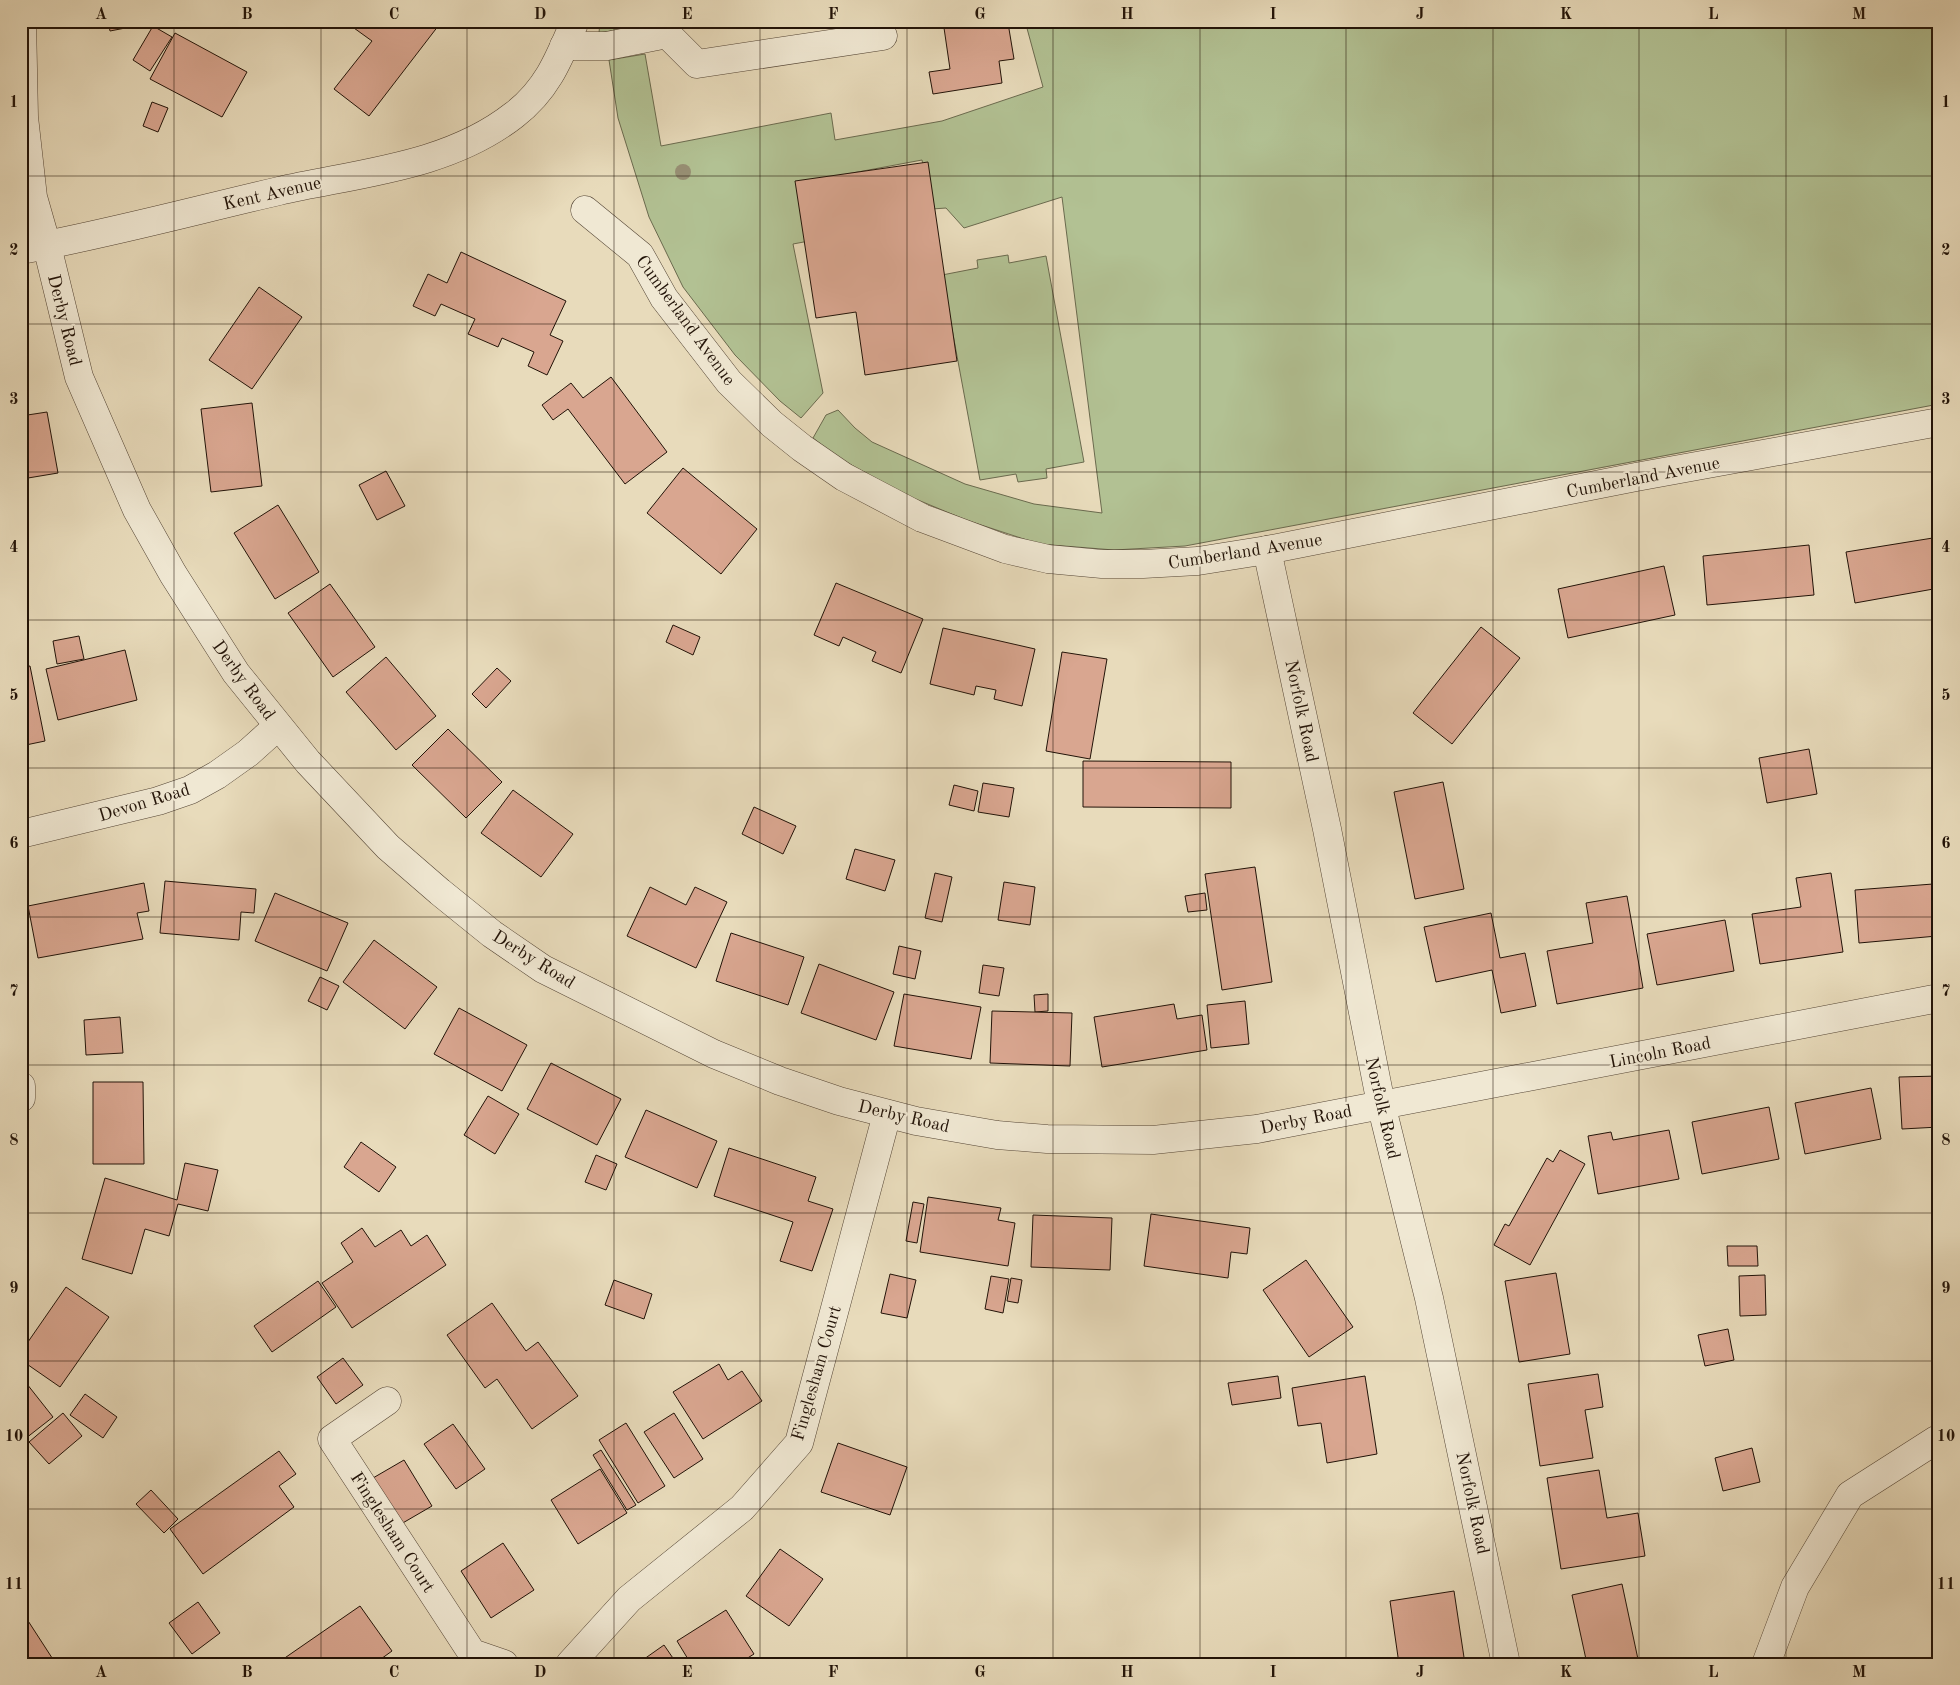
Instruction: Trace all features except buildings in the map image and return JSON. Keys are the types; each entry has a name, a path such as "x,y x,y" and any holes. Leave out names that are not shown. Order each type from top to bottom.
{"street":[{"name":"Derby Road","path":"22,21 24,116 33,197 34,248 78,377 137,510 209,632 236,673 308,762 388,847 492,934 543,969 714,1054 780,1081 839,1101 916,1121 997,1136 1047,1139 1153,1140 1257,1130 1381,1104"},
{"path":"575,21 564,46 607,46 667,34 698,64 883,36"},
{"name":"Kent Avenue","path":"34,248 429,158 464,146 514,116 536,95 550,76 564,46"},
{"name":"Cumberland Avenue","path":"584,210 640,255 664,298 729,382 772,424 802,448 844,477 922,518 1005,549 1048,559 1102,564 1198,561 1267,550 1617,481 1939,422"},
{"name":"Norfolk Road","path":"1267,550 1327,829 1381,1104 1429,1298 1506,1664"},
{"name":"Devon Road","path":"21,834 122,810 190,790 217,775 241,758 278,726"},
{"name":"Lincoln Road","path":"1381,1104 1939,998"},
{"path":"21,1086 21,1098"},
{"name":"Finglesham Court","path":"570,1664 629,1599 742,1508 799,1443 887,1114"},
{"name":"Finglesham Court","path":"387,1401 332,1439 472,1653 504,1664"},
{"path":"1766,1664 1795,1587 1850,1495 1936,1440"}],"green space":[{"path":"600,21 671,21 599,33"},
{"path":"1025,21 1939,21 1939,404 1185,546 1114,550 1039,544 966,520 906,495 837,457 813,438 826,415 838,410 872,442 965,484 1034,504 1102,513 1062,197 964,228 946,208 932,209 922,160 799,183 809,241 793,244 823,393 801,418 780,401 735,355 683,287 649,217 618,118 609,60 645,54 661,146 831,113 835,140 942,121 1043,87"},
{"path":"1008,255 1009,263 1046,256 1084,462 1046,469 1047,478 1018,482 1016,474 980,480 942,275 978,268 977,260"}]}
